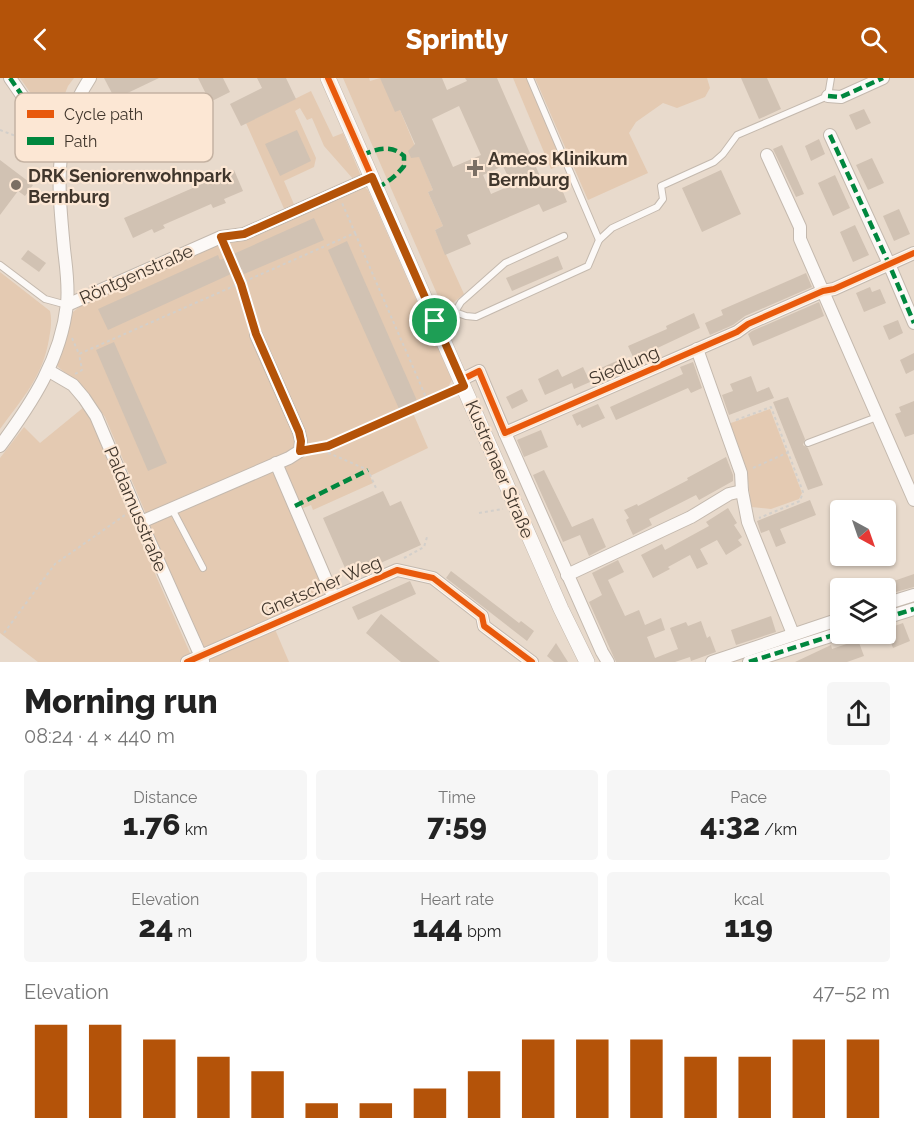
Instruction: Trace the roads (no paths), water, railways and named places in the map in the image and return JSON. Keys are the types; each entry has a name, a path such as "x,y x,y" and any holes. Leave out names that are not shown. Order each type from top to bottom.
{"street":[{"path":"10,78 20,93"},
{"path":"80,93 90,78"},
{"name":"Kustrenaer Straße","path":"328,78 561,609 587,662"},
{"path":"828,96 841,97 883,78"},
{"path":"830,135 914,323"},
{"path":"767,154 787,201 794,211 800,227 800,239 828,290 877,417 914,500"},
{"path":"0,446 34,398 49,371 64,323 67,283 59,185 60,162"},
{"name":"Röntgenstraße","path":"67,305 221,237 244,234 372,177"},
{"name":"Siedlung","path":"505,433 914,253"},
{"path":"141,522 300,451 299,432 256,334"},
{"path":"696,349 741,473 748,522 793,634"},
{"name":"Paldamusstraße","path":"49,371 65,380 84,398 96,416 134,508 202,658"},
{"path":"462,383 479,371 567,575 608,662"},
{"path":"276,463 333,597"},
{"path":"567,575 691,517 729,494 742,491"},
{"name":"Gnetscher Weg","path":"187,662 202,658 397,570 433,578 482,616 484,626 532,662"},
{"path":"896,601 914,595"},
{"path":"896,615 914,609"},
{"path":"712,662 830,622"},
{"path":"749,662 830,636"}],"lane":[{"path":"530,78 599,240"},
{"path":"455,312 476,317 588,266 599,240 612,228 657,207 663,200 661,186 714,162 723,154 736,135 828,96 831,78"},
{"path":"435,321 455,312 461,302 505,263 564,236"},
{"path":"0,265 45,299 67,305"},
{"path":"808,443 877,417"},
{"path":"172,508 203,568"}],"place":[{"name":"Ameos Klinikum Bernburg","path":"475,168"},
{"name":"DRK Seniorenwohnpark Bernburg","path":"16,185"}]}
